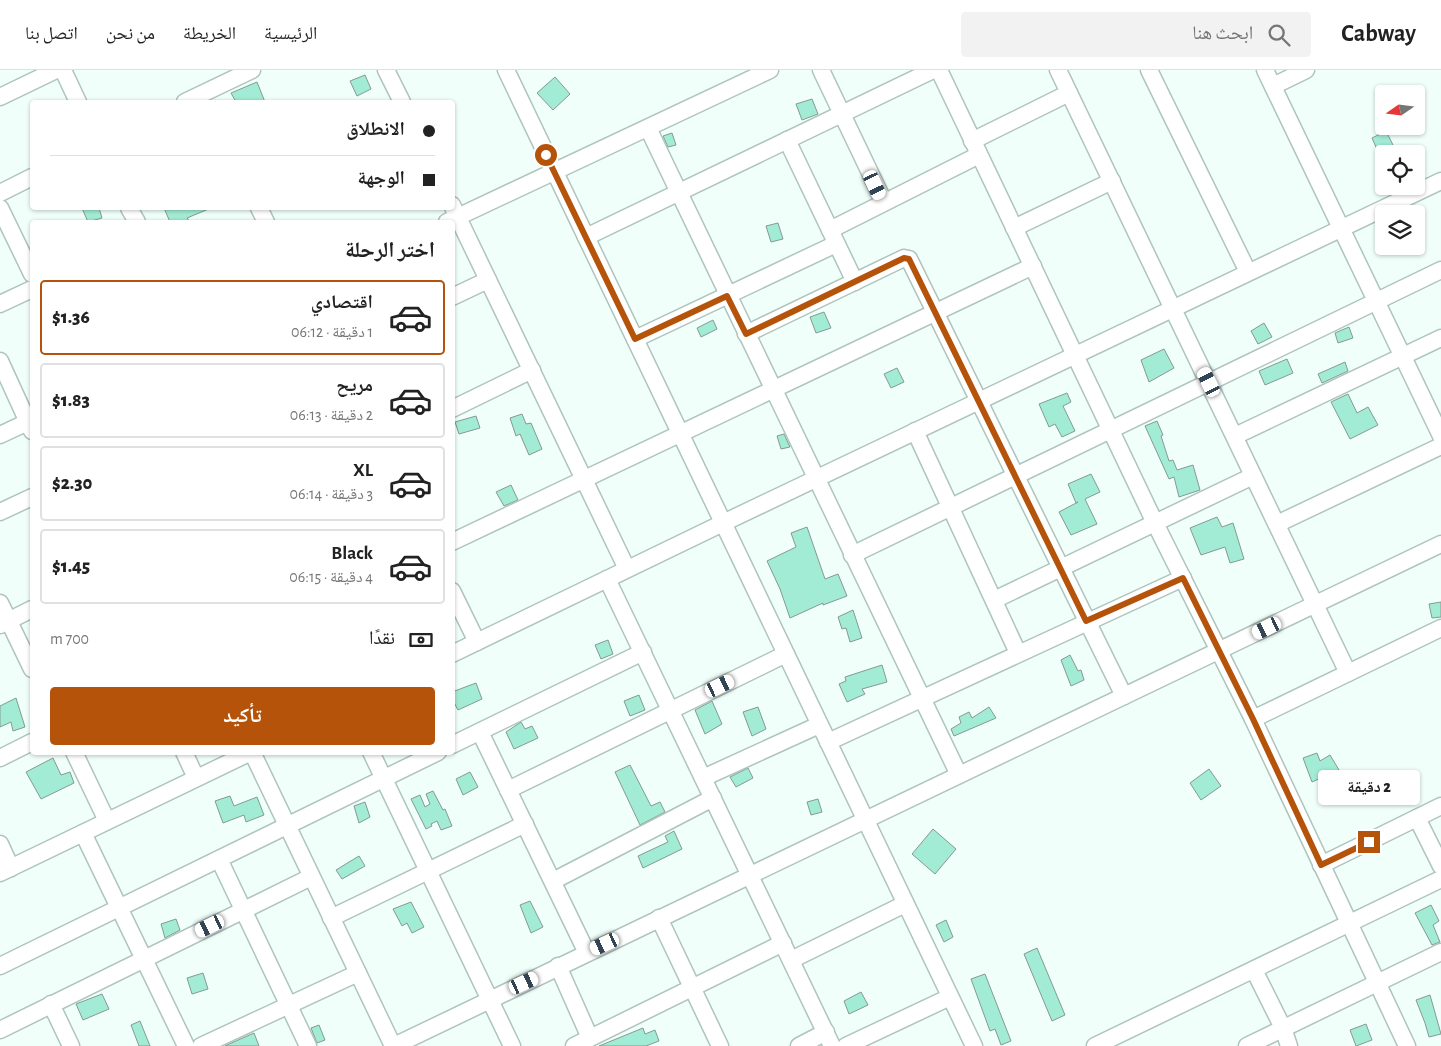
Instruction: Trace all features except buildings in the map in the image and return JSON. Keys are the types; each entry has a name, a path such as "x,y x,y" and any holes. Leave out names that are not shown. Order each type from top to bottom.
{"street":[{"path":"0,97 56,70"},
{"path":"63,70 77,100"},
{"path":"208,98 252,70"},
{"path":"386,70 401,100"},
{"path":"506,70 974,1046"},
{"path":"627,569 488,280 453,215 554,172 770,70"},
{"path":"821,70 884,202"},
{"path":"586,236 933,70"},
{"path":"939,70 1155,522 1253,719 1408,1046"},
{"path":"1058,70 1348,673"},
{"path":"1148,70 1248,272"},
{"path":"1265,70 1441,436"},
{"path":"1273,86 1306,70"},
{"path":"635,339 727,296 833,237 884,202 1069,94"},
{"path":"648,128 727,296 959,775"},
{"path":"788,140 855,282"},
{"path":"0,193 30,178"},
{"path":"455,653 816,478 1441,181"},
{"path":"1014,228 1112,182"},
{"path":"0,208 6,233 30,271"},
{"path":"746,334 904,258 909,259 1124,696"},
{"path":"455,541 1032,266"},
{"path":"852,555 1441,270"},
{"path":"455,296 488,280"},
{"path":"0,304 30,290"},
{"path":"1235,436 1441,338"},
{"path":"0,361 30,422"},
{"path":"455,407 532,370"},
{"path":"0,436 30,424"},
{"path":"915,431 1018,653"},
{"path":"1277,524 1441,446"},
{"path":"994,600 1253,476"},
{"path":"0,512 30,498"},
{"path":"253,755 393,1046 1441,544"},
{"path":"828,742 1086,621 1183,578"},
{"path":"607,579 829,1039 799,1046"},
{"path":"455,597 477,642"},
{"path":"0,603 4,622 30,666"},
{"path":"4,622 30,610"},
{"path":"1253,719 1441,628"},
{"path":"455,744 643,652"},
{"path":"508,790 786,654"},
{"path":"703,778 819,724"},
{"path":"480,732 587,953"},
{"path":"0,758 30,743"},
{"path":"75,755 107,821"},
{"path":"185,755 196,778"},
{"path":"0,844 6,871 246,755"},
{"path":"372,755 512,1046"},
{"path":"0,966 432,755"},
{"path":"553,881 713,798"},
{"path":"1321,865 1441,806"},
{"path":"1417,818 1441,866"},
{"path":"331,918 525,824"},
{"path":"83,833 186,1046"},
{"path":"219,859 308,1046"},
{"path":"0,1030 311,878"},
{"path":"1095,1046 1441,879"},
{"path":"791,960 906,904"},
{"path":"659,918 720,1046"},
{"path":"574,1046 783,943"},
{"path":"1247,1046 1441,952"},
{"path":"558,966 590,1038"},
{"path":"1254,970 1283,1028 1288,1046"},
{"path":"201,1046 358,973"},
{"path":"846,1046 950,997"},
{"path":"51,1004 70,1046"}],"route":[{"path":"546,155 635,339 727,296 746,334 904,258 909,259 1086,621 1183,578 1253,719 1321,865 1369,842"}]}
